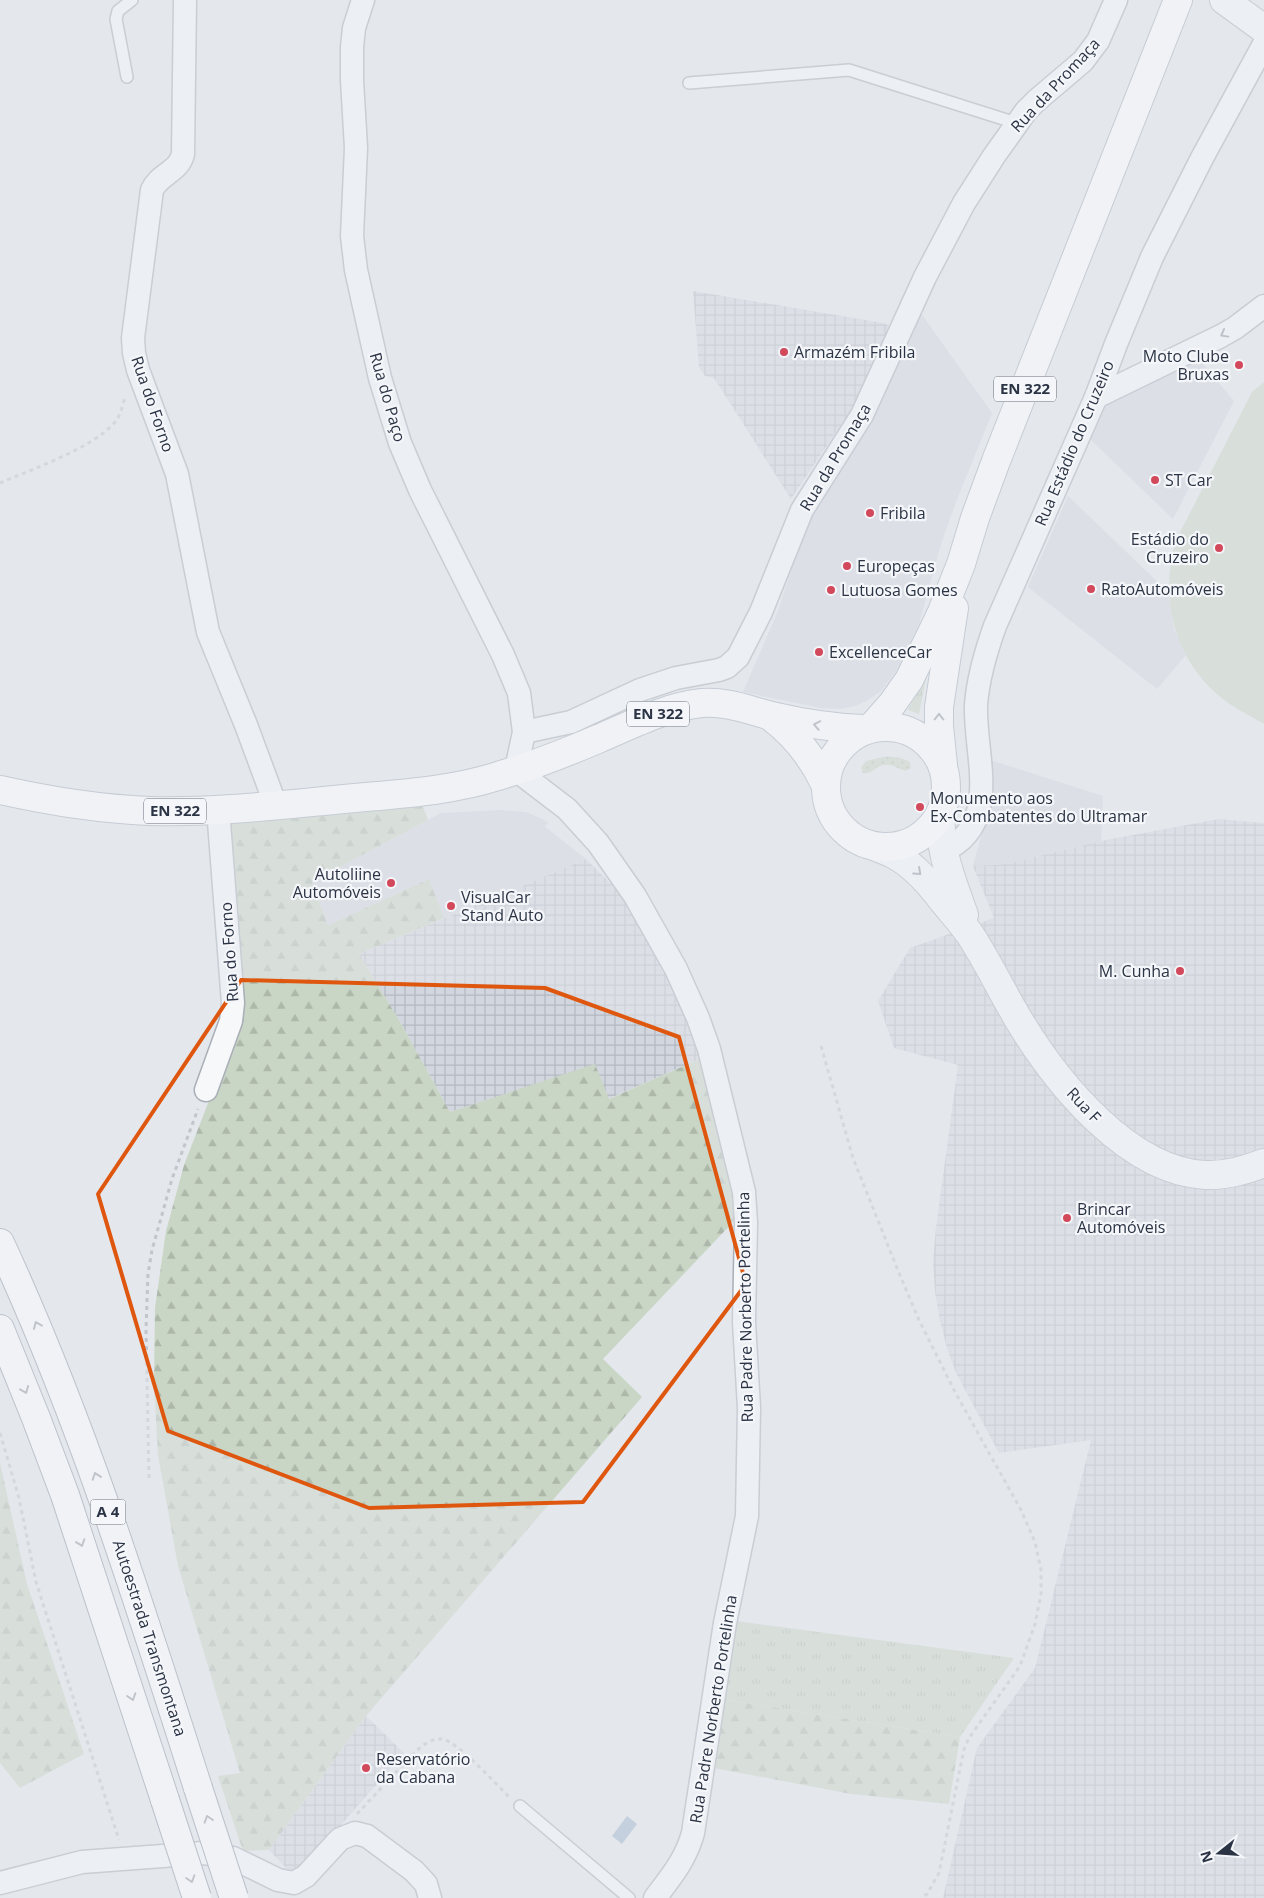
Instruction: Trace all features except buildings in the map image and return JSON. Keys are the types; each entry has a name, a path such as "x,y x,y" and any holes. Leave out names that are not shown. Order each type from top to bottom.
{"main road":[{"name":"EN 322","path":"961,564 938,707 938,726 946,781 946,797 941,812 930,828 915,840 896,847 876,847 860,842 845,832 839,825 826,802 825,784 828,767 836,751 848,738 867,729 892,704 909,680 942,612 961,564 975,518 996,461 1178,0"},
{"name":"EN 322","path":"0,790 49,800 115,809 151,811 276,806 427,792 453,788 516,770 552,758 652,716 690,705 706,703 731,705 770,716 834,728 867,729 892,727 917,736 933,749 943,766"},
{"name":"EN 322","path":"770,716 795,737 808,753 825,784"},
{"name":"Autoestrada Transmontana","path":"0,1243 48,1351 87,1452 124,1558 234,1898"},
{"name":"A 4","path":"0,1329 65,1495 197,1898"}],"street":[{"name":"Rua do Forno","path":"185,0 183,154 179,166 158,180 152,190 135,320 134,354 138,370 177,474 208,632 246,725 276,806"},
{"name":"Rua do Paço","path":"363,0 354,28 352,48 356,148 352,236 356,270 385,398 403,450 420,490 514,680 522,706 524,732 516,770"},
{"name":"Rua da Promaça","path":"524,732 586,717 640,690 676,678 719,670 733,663 738,657 761,612 802,510 862,415 925,277 975,185 1016,123 1036,101 1090,52 1107,25 1116,0"},
{"path":"1224,0 1262,40"},
{"name":"Rua Estádio do Cruzeiro","path":"943,850 954,846 970,830 980,806 982,794 976,704 979,679 987,649 1038,527 1096,397 1130,309 1164,233 1262,40"},
{"path":"1096,397 1221,336 1264,306"},
{"name":"Rua Padre Norberto Portelinha","path":"516,770 556,799 598,843 630,888 676,969 698,1018 709,1049 740,1172 745,1200 744,1322 749,1408 745,1529 725,1622 693,1833 681,1863 654,1898"},
{"name":"Rua do Forno","path":"206,1090 230,1026 233,1004 218,809"},
{"path":"941,812 940,830 943,850 971,936"},
{"path":"876,847 899,857 921,874 971,936"},
{"name":"Rua F","path":"971,936 1021,1024 1048,1062 1080,1103 1117,1137 1134,1150 1188,1173 1220,1175 1264,1163"},
{"path":"0,1883 74,1864 180,1853 219,1854 233,1858 278,1880 294,1882 303,1879 310,1873 340,1838 359,1833 374,1841 419,1875 426,1884 430,1898"}],"lane":[{"path":"127,76 116,19 118,11 132,0"},
{"path":"690,83 849,70 1016,123"},
{"path":"520,1806 629,1898"}],"path":[{"path":"0,482 72,451 101,434 117,419 122,409 126,390"},
{"path":"822,1046 853,1158 899,1273 919,1320 955,1392 1021,1510 1035,1542 1041,1570 1041,1594 1024,1656 1015,1676 969,1738 964,1749 939,1873 927,1894 922,1898"},
{"path":"149,1478 146,1329 150,1262 172,1179 206,1090"},
{"path":"0,1433 19,1498 36,1582 124,1858"},
{"path":"356,1816 414,1753 425,1744 437,1739 444,1739 456,1745 520,1806"}],"highlighted area":[{"path":"241,980 545,988 679,1037 746,1284 583,1502 369,1508 168,1431 98,1194"}],"shaded area":[{"path":"693,291 883,323 896,329 865,389 791,499 714,378 705,376 699,367"},
{"path":"920,312 992,413 941,544 919,624 899,667 881,691 855,706 840,709 821,708 743,692 778,611 810,513 871,425"},
{"path":"1197,357 1234,401 1173,519 1089,438 1104,402"},
{"path":"1068,496 1168,592 1174,629 1186,655 1157,689 1028,587"},
{"path":"990,760 1103,796 1101,841 1006,864 973,866 993,793"},
{"path":"502,810 526,812 549,823 544,826 586,859 444,918 429,879 328,925 312,882 441,813"},
{"path":"1219,819 1264,823 1264,1898 943,1898 977,1748 1035,1668 1091,1440 999,1453 956,1373 940,1321 935,1292 933,1261 958,1065 894,1048 878,1001 910,948 994,918 973,866 1006,864 1101,841"},
{"path":"586,859 625,898 675,987 702,1058 608,1099 594,1065 450,1112 399,1020 359,954"},
{"path":"366,1716 404,1753 300,1872 292,1874 269,1850"}],"green space":[{"name":"Estádio do Cruzeiro","path":"1264,382 1264,724 1234,707 1218,695 1190,662 1180,644 1174,624 1169,582 1176,540 1252,392"},
{"path":"927,674 919,714 908,710"},
{"path":"883,757 904,759 910,762 911,768 905,771 885,765 869,773 863,773 861,767 866,761"},
{"path":"422,804 428,820 312,882 328,925 429,879 444,918 359,954 399,1020 450,1112 595,1064 609,1099 702,1058 728,1159 736,1219 603,1359 642,1397 366,1716 269,1850 243,1851 218,1776 240,1773 178,1566 158,1455 154,1385 155,1308 166,1231 184,1165 235,1034 243,1004 240,948 227,823"},
{"path":"0,1463 27,1584 84,1754 20,1788 0,1763"},
{"path":"736,1621 1014,1658 960,1737 721,1699"},
{"path":"721,1699 960,1737 949,1804 851,1794 714,1768"}],"water":[{"path":"627,1816 637,1824 622,1844 612,1836"}],"place":[{"name":"Armazém Fribila","path":"784,352"},
{"name":"Moto Clube Bruxas","path":"1239,365"},
{"name":"ST Car","path":"1155,480"},
{"name":"Fribila","path":"870,513"},
{"name":"Estádio do Cruzeiro","path":"1219,548"},
{"name":"Europeças","path":"847,566"},
{"name":"RatoAutomóveis","path":"1091,589"},
{"name":"Lutuosa Gomes","path":"831,590"},
{"name":"ExcellenceCar","path":"819,652"},
{"name":"Monumento aos Ex-Combatentes do Ultramar","path":"920,807"},
{"name":"Autoliine Automóveis","path":"391,883"},
{"name":"VisualCar Stand Auto","path":"451,906"},
{"name":"M. Cunha","path":"1180,971"},
{"name":"Brincar Automóveis","path":"1067,1218"},
{"name":"Reservatório da Cabana","path":"366,1768"}]}
